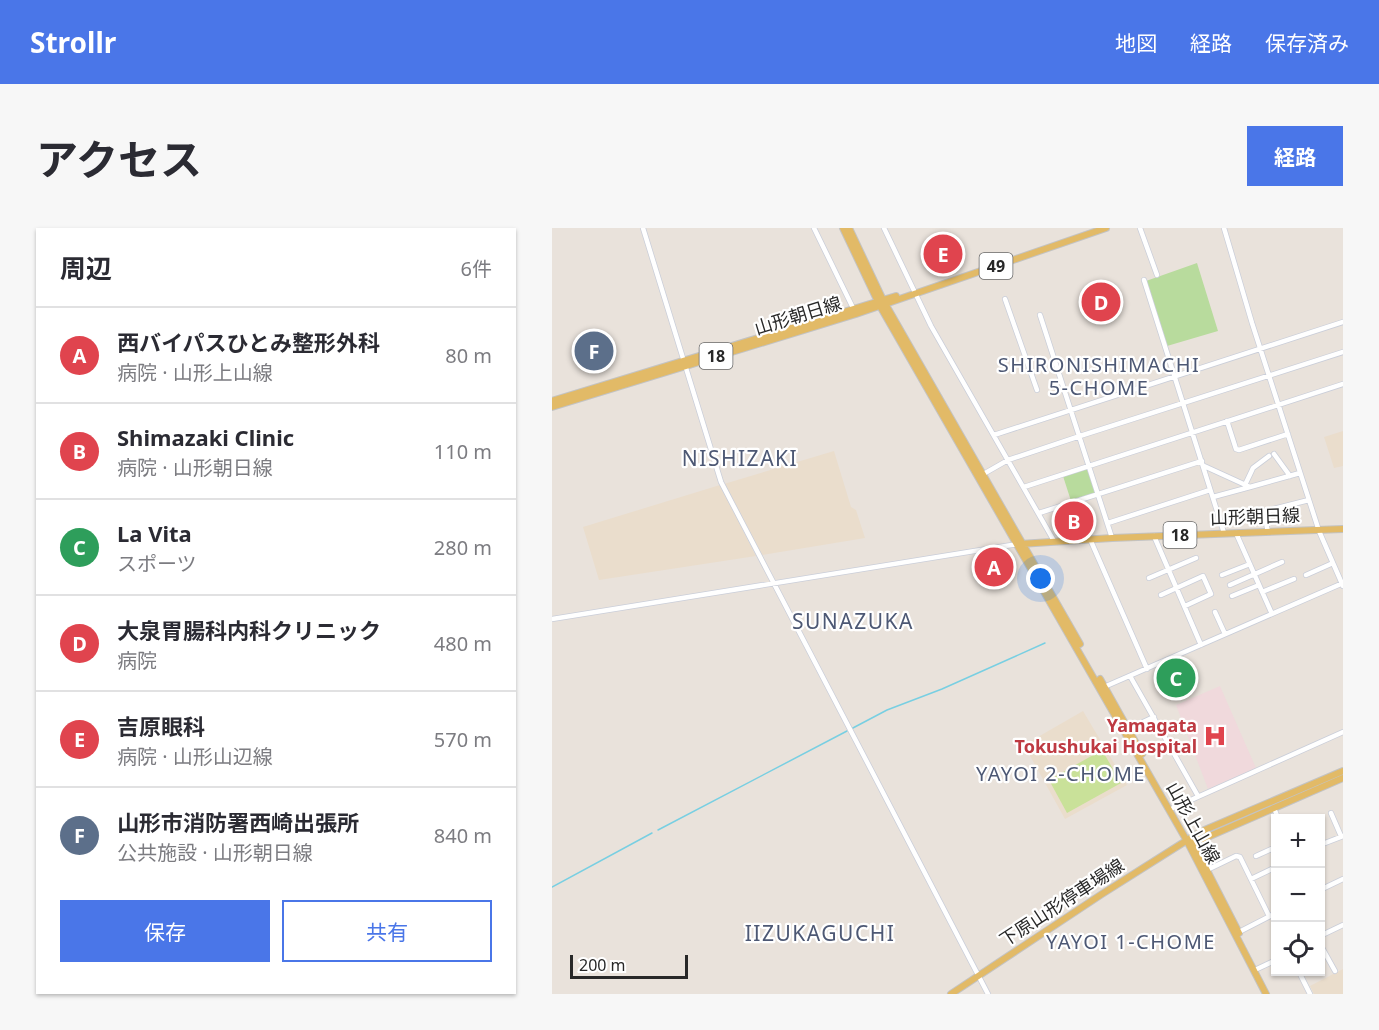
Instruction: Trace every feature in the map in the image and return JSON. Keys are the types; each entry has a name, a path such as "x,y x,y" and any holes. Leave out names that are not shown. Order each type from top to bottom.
{"main road":[{"path":"843,228 882,303 1020,544"},
{"path":"849,228 882,303"},
{"name":"49","path":"915,292 1096,228"},
{"name":"49","path":"882,303 1106,228"},
{"name":"山形朝日線","path":"552,401 882,303"},
{"name":"山形朝日線","path":"552,407 684,363 882,303"},
{"name":"山形朝日線","path":"1020,544 1343,529"},
{"name":"山形上山線","path":"1020,544 1173,808 1268,994"},
{"name":"山形上山線","path":"1020,544 1207,870 1268,994"},
{"name":"下原山形停車場線","path":"951,994 1200,832 1343,771"},
{"name":"下原山形停車場線","path":"1189,840 1203,839 1343,778"}],"street":[{"path":"643,228 721,482 988,994"},
{"path":"814,228 854,310"},
{"path":"884,228 931,326 1054,541"},
{"path":"1140,228 1157,275"},
{"path":"1104,687 1343,584 1319,531 1260,349 1224,228"},
{"path":"1144,280 1224,533"},
{"path":"1005,299 1037,390"},
{"path":"1040,315 1112,538"},
{"path":"994,435 1343,322"},
{"path":"981,475 1008,460 1343,351"},
{"path":"1024,486 1343,384"},
{"path":"1227,421 1236,449 1239,450 1288,434"},
{"path":"1247,486 1253,468 1271,455 1290,476"},
{"path":"1039,513 1203,464 1247,486"},
{"path":"1213,497 1300,473"},
{"path":"1108,523 1210,490"},
{"path":"1264,514 1265,511 1309,500"},
{"path":"1240,515 1253,512 1264,514"},
{"path":"1264,514 1268,532"},
{"path":"1236,533 1272,614"},
{"path":"1154,536 1202,645"},
{"path":"1090,539 1147,669"},
{"path":"552,619 1020,544"},
{"path":"1149,578 1196,558"},
{"path":"1230,585 1282,562"},
{"path":"1305,575 1333,563"},
{"path":"1222,576 1250,564"},
{"path":"1161,595 1203,576 1211,594 1185,606"},
{"path":"1262,592 1294,579"},
{"path":"1232,596 1259,585"},
{"path":"1215,612 1225,634"},
{"path":"1130,676 1198,796"},
{"path":"1128,729 1154,717"},
{"path":"1173,808 1343,732"},
{"path":"1274,808 1276,814"},
{"path":"1325,843 1342,836 1331,813"},
{"path":"1256,856 1271,849"},
{"path":"1207,870 1236,856 1240,857 1269,916 1239,932"},
{"path":"1251,879 1273,868"},
{"path":"1325,888 1343,879"},
{"path":"1325,934 1343,925"},
{"path":"1325,953 1335,971"},
{"path":"1257,969 1271,962"},
{"path":"1301,976 1310,994"}],"shaded area":[{"path":"1343,431 1343,466 1334,468 1324,437"},
{"path":"834,451 851,507 856,510 865,538 762,555 724,484"},
{"path":"720,485 756,556 599,580 583,527"},
{"name":"Yamagata Tokushukai Hospital","path":"1220,686 1256,768 1208,789 1176,705"},
{"path":"1083,711 1127,785 1065,819 1024,745"},
{"path":"1343,969 1343,994 1314,994 1310,986"}],"green space":[{"path":"1197,263 1218,331 1167,346 1146,281"},
{"path":"1089,467 1097,493 1071,501 1063,476"},
{"path":"1102,750 1121,783 1067,813 1049,780"}],"waterway":[{"path":"851,729 887,710 942,689 1045,643"},
{"path":"658,830 847,731"},
{"path":"552,887 652,833"}],"place":[{"name":"吉原眼科","path":"943,254"},
{"name":"大泉胃腸科内科クリニック","path":"1101,302"},
{"name":"山形市消防署西崎出張所","path":"594,351"},
{"name":"Shimazaki Clinic","path":"1074,521"},
{"name":"西バイパスひとみ整形外科","path":"994,567"},
{"name":"La Vita","path":"1176,678"},
{"name":"Yamagata Tokushukai Hospital","path":"1215,736"}],"district":[{"name":"SHIRONISHIMACHI 5-CHOME","path":"1099,376"},
{"name":"NISHIZAKI","path":"740,459"},
{"name":"SUNAZUKA","path":"853,622"},
{"name":"YAYOI 2-CHOME","path":"1061,774"},
{"name":"IIZUKAGUCHI","path":"820,934"},
{"name":"YAYOI 1-CHOME","path":"1131,942"}]}
